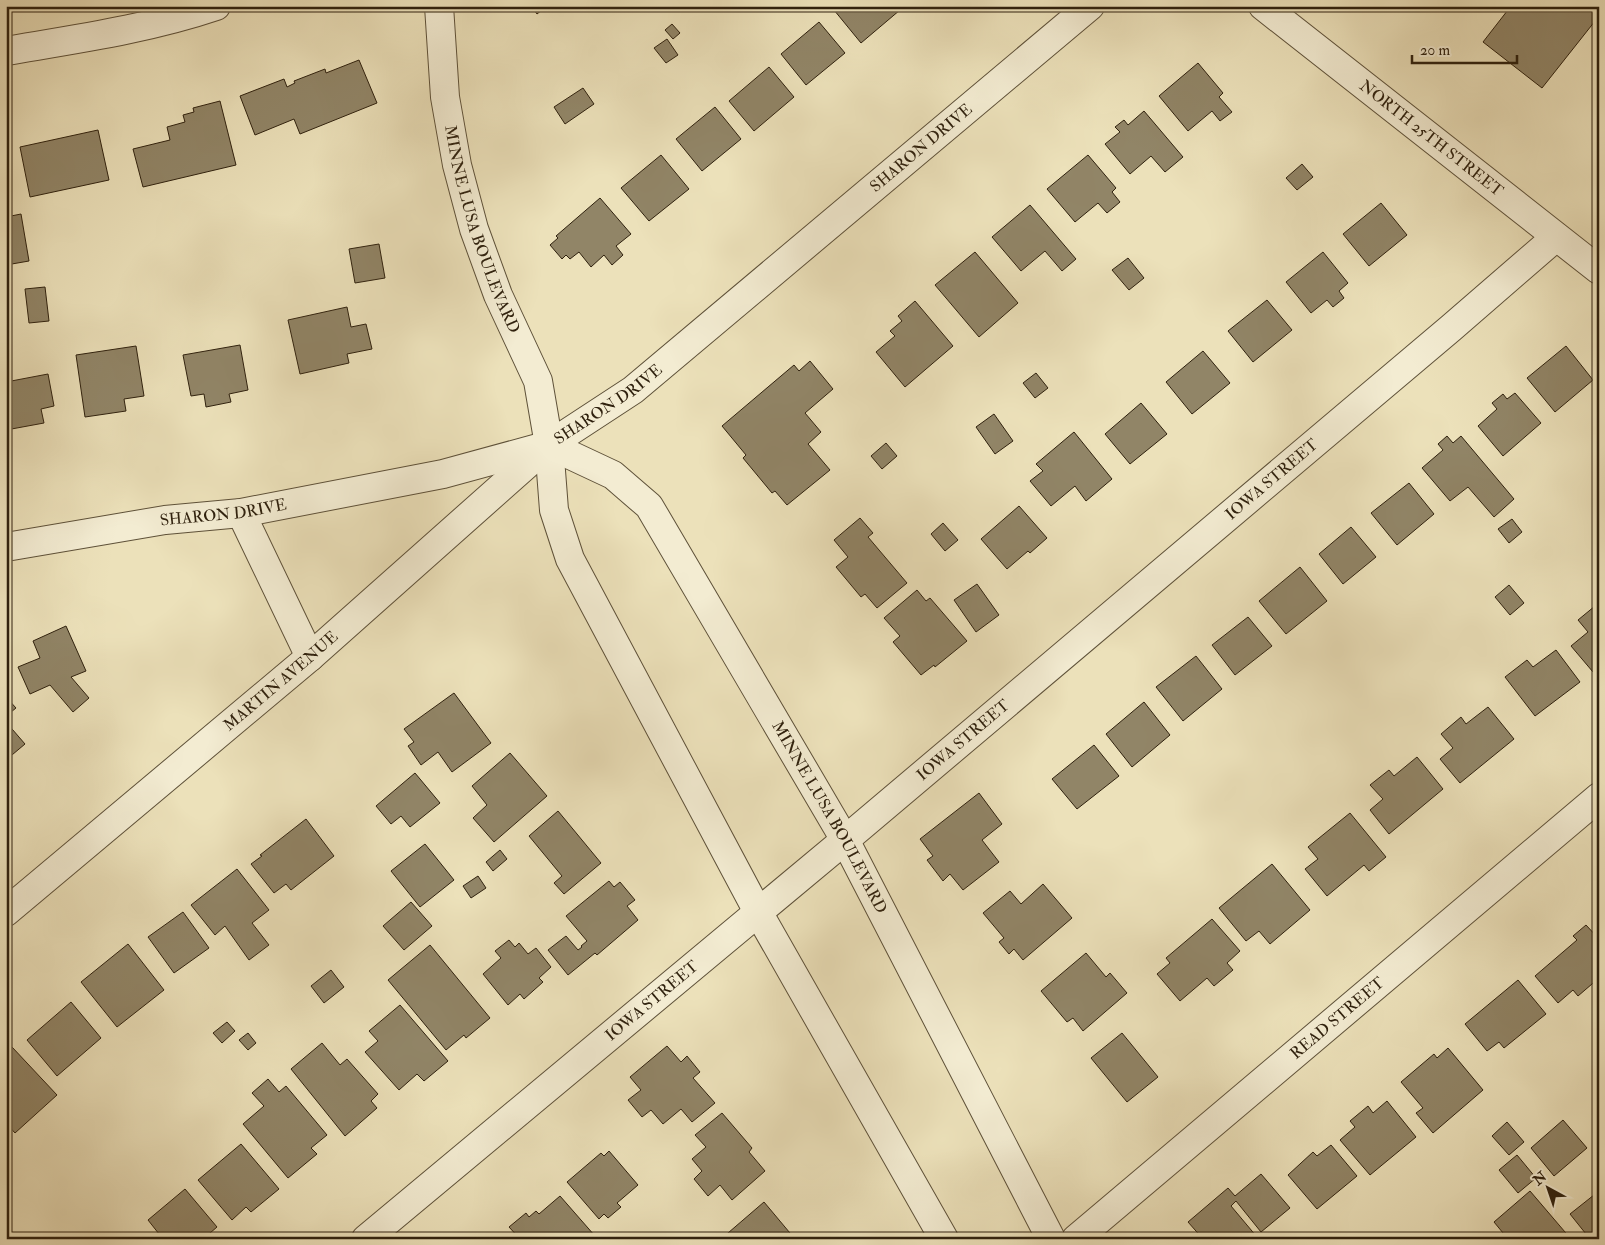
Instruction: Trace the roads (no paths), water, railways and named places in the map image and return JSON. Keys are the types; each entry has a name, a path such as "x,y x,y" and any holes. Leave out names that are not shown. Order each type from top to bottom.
{"street":[{"path":"6,51 93,36 197,13 216,6"},
{"name":"MINNE LUSA BOULEVARD","path":"439,6 445,97 457,165 474,229 498,295 538,381 549,445 554,510 570,559 758,912 944,1239"},
{"name":"SHARON DRIVE","path":"6,547 165,520 242,513 443,474 549,445 633,390 1090,6"},
{"name":"NORTH 25TH STREET","path":"1262,6 1599,270"},
{"name":"IOWA STREET","path":"366,1239 845,840 1556,237"},
{"name":"MINNE LUSA BOULEVARD","path":"549,445 613,475 649,506 845,840 1052,1239"},
{"name":"MARTIN AVENUE","path":"6,912 310,657 549,445"},
{"path":"242,513 310,657"},
{"name":"READ STREET","path":"1076,1239 1599,797"}]}
